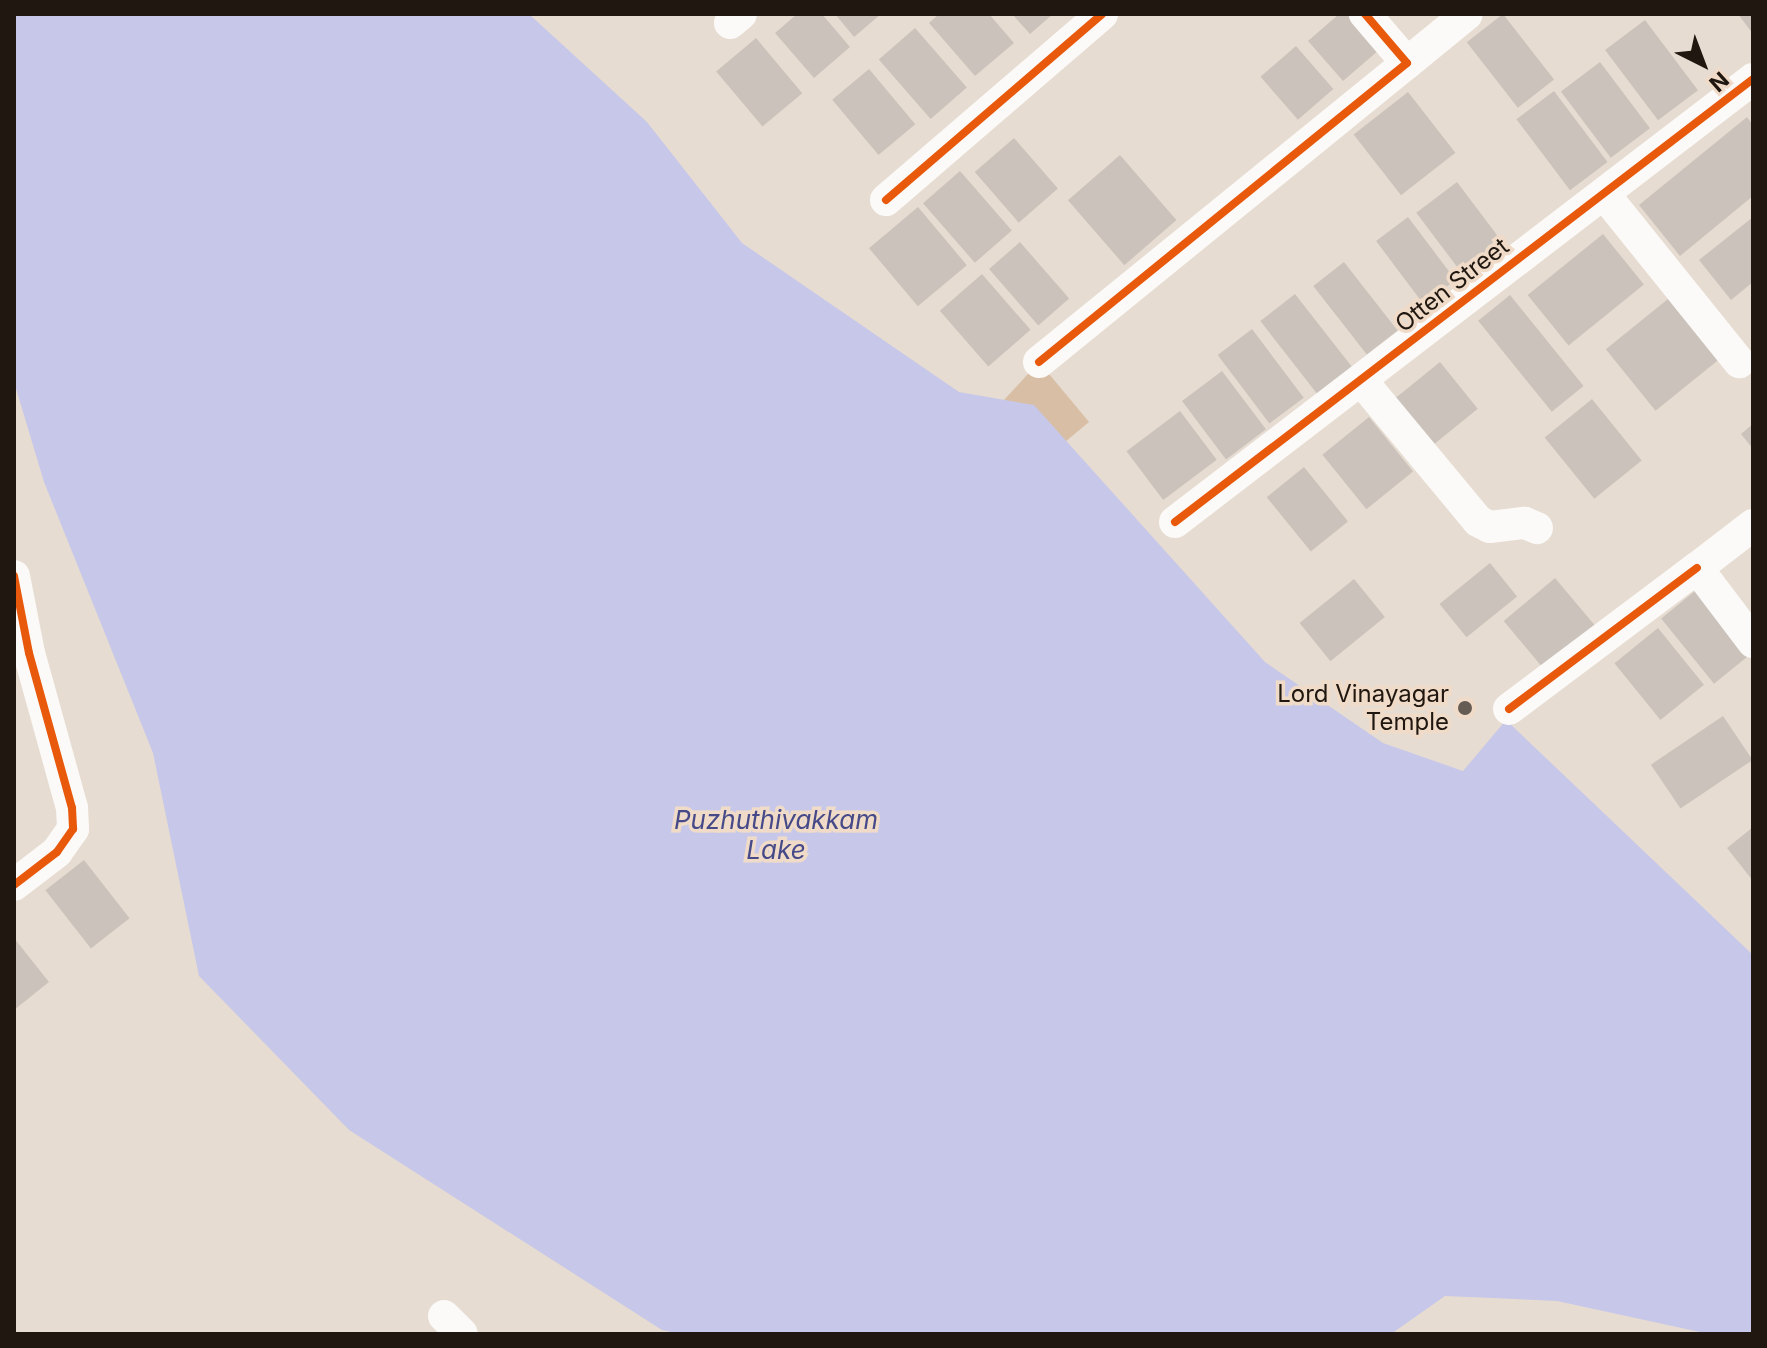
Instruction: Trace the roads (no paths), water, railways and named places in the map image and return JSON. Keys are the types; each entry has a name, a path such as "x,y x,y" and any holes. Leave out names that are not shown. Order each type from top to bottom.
{"street":[{"path":"886,200 1102,14"},
{"path":"1365,14 1407,63"},
{"path":"1039,362 1467,14"},
{"name":"Otten Street","path":"1175,522 1753,79"},
{"path":"1604,194 1739,362"},
{"path":"1361,380 1478,521 1490,527 1525,523 1537,528"},
{"path":"1509,709 1753,525"},
{"path":"1697,568 1753,642"},
{"path":"14,576 22,658 72,808 73,829 57,852 14,885"}],"water":[{"name":"Puzhuthivakkam Lake","path":"14,14 529,14 647,122 742,243 959,392 1034,405 1265,662 1383,743 1463,771 1506,720 1753,955 1753,1334 1709,1334 1557,1301 1445,1296 1391,1334 681,1334 662,1330 349,1130 199,976 153,753 44,482 14,382"}],"place":[{"name":"Lord Vinayagar Temple","path":"1465,708"}]}
